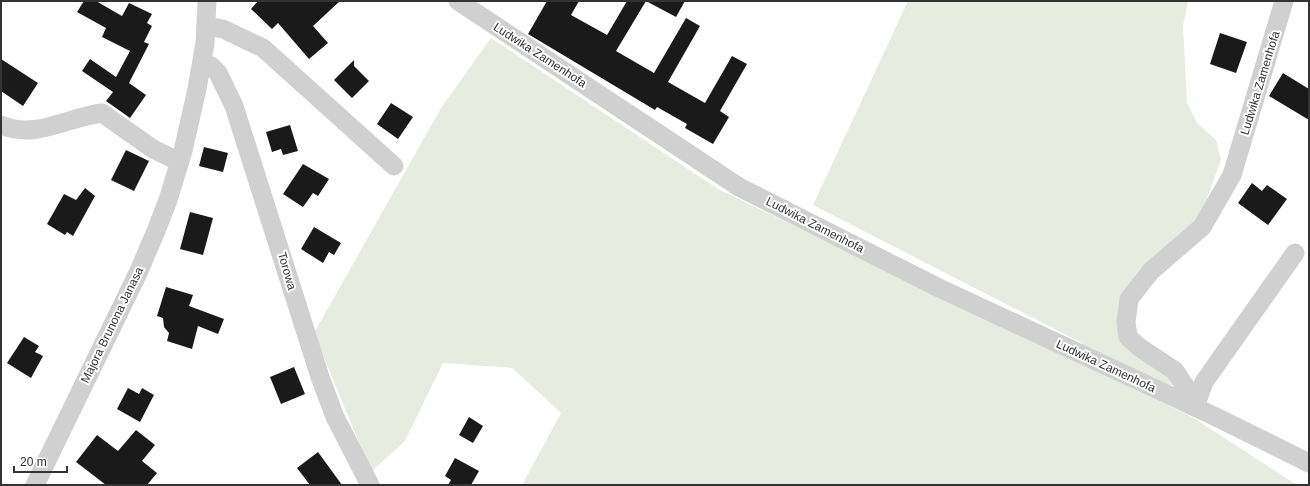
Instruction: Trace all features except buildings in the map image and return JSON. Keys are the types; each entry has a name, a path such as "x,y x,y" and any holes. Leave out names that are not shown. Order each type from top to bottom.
{"street":[{"name":"Majora Brunona Janasa","path":"36,485 150,246 168,200 180,162 202,62 207,1"},
{"name":"Ludwika Zamenhofa","path":"458,1 740,187 938,287 1253,434 1309,463"},
{"name":"Ludwika Zamenhofa","path":"1195,407 1186,386 1175,372 1139,347 1128,337 1126,322 1129,299 1152,271 1202,227 1232,175 1284,1"},
{"path":"206,26 224,29 263,48 394,166"},
{"name":"Torowa","path":"202,62 211,66 218,73 234,106 320,377 335,417 370,485"},
{"path":"1,126 24,131 40,129 102,113 153,149 180,162"},
{"path":"1195,407 1204,382 1295,253"}],"shaded area":[{"path":"908,1 1188,1 1183,26 1187,103 1197,123 1216,140 1221,160 1197,226 1117,326 1177,385 1163,386 1079,349 1082,343 813,205"},
{"path":"491,38 718,189 1192,417 1294,483 1302,485 522,485 561,413 512,368 443,363 405,441 371,472 314,333 441,108"}]}
